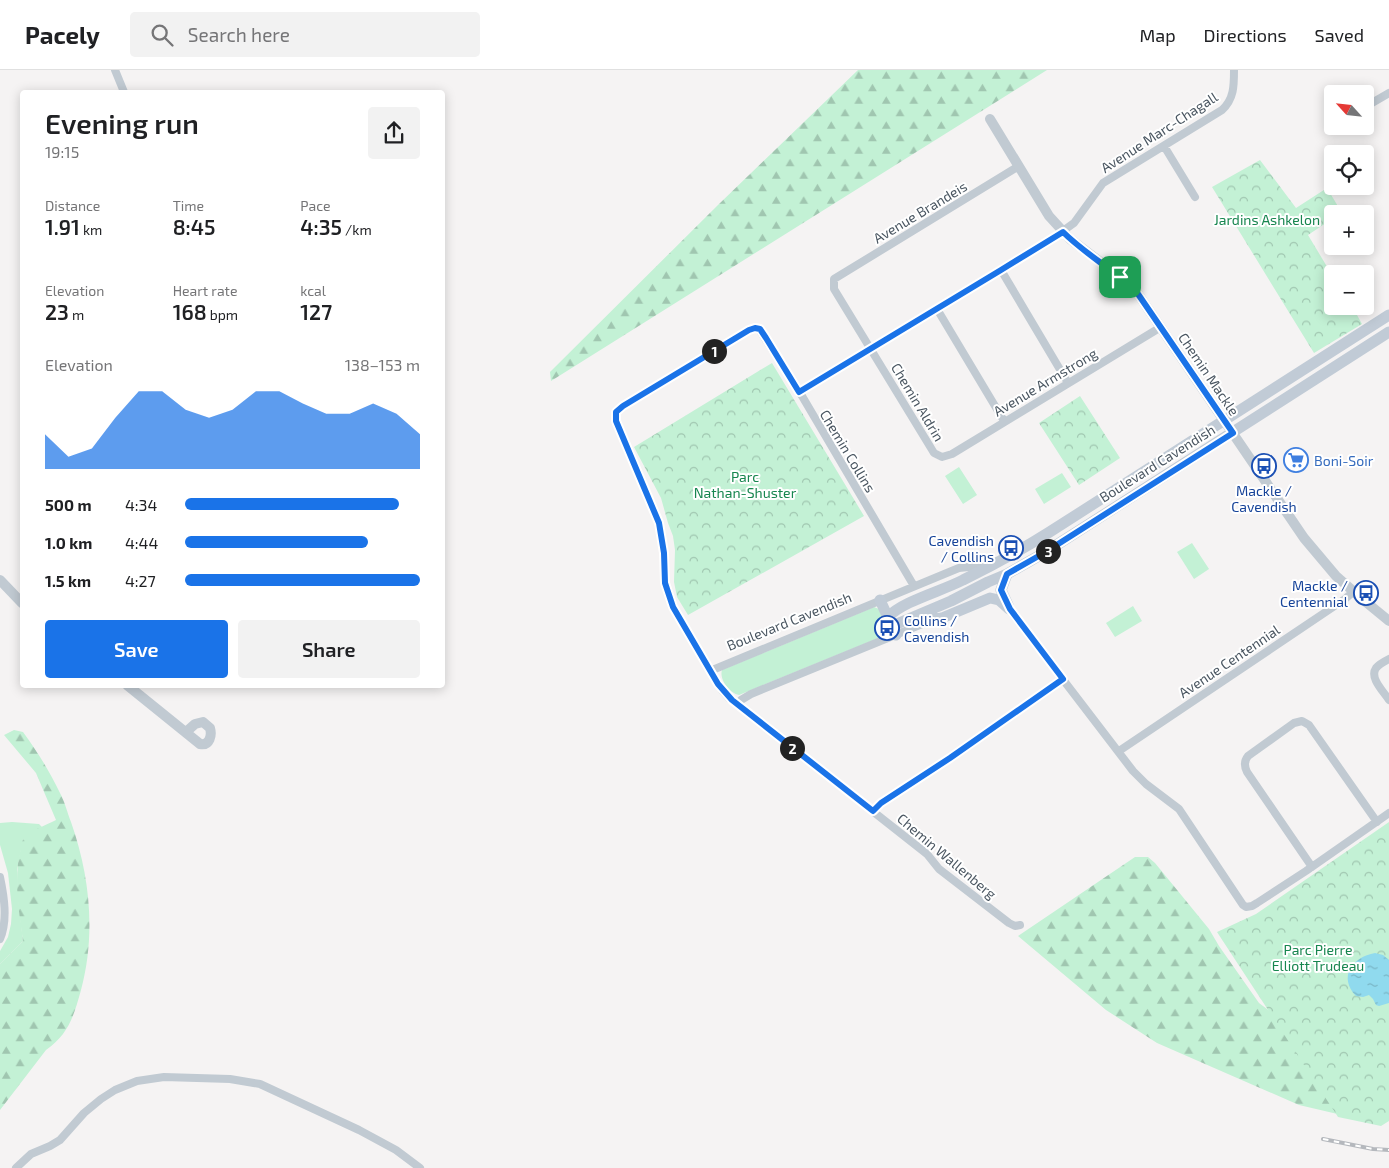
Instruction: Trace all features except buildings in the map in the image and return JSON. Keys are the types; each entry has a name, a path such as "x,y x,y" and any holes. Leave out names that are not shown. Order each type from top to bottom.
{"main road":[{"name":"Boulevard Cavendish","path":"892,626 900,607 963,580 1048,533 1389,315"},
{"name":"Boulevard Cavendish","path":"892,626 951,602 1044,553 1389,332"},
{"path":"1007,574 1001,590 1010,609"},
{"path":"932,620 942,618 990,598 999,600 1010,609"},
{"path":"880,600 892,626"}],"street":[{"path":"115,70 123,90"},
{"name":"Avenue Marc-Chagall","path":"799,392 1063,232 1074,223 1103,183 1222,110 1230,101 1233,90 1234,70"},
{"path":"1374,102 1388,94"},
{"name":"Chemin Mackle","path":"990,119 1050,216 1063,232 1087,253 1128,283 1138,294 1304,538 1330,569 1353,592 1389,621"},
{"path":"1164,146 1195,197"},
{"name":"Avenue Brandeis","path":"834,279 1019,166"},
{"path":"1001,270 1068,383"},
{"name":"Chemin Aldrin","path":"834,279 834,289 934,453 942,457"},
{"path":"938,309 1004,421"},
{"name":"Avenue Armstrong","path":"942,457 952,454 1161,327"},
{"name":"Chemin Collins","path":"616,412 749,330 760,329 914,586"},
{"name":"Chemin Wallenberg","path":"616,412 616,421 659,523 664,553 665,583 669,598 678,617 722,690 737,704 927,854 945,874 1009,923 1015,926 1020,925"},
{"name":"Boulevard Cavendish","path":"710,670 959,568 993,564"},
{"path":"0,580 20,601"},
{"name":"Boulevard Cavendish","path":"737,704 751,694 892,626 932,620 940,613 954,607 988,582"},
{"name":"Avenue Centennial","path":"1118,751 1353,592"},
{"path":"1010,609 1139,777 1179,809 1243,905 1248,907 1257,903 1389,813"},
{"path":"1389,658 1378,667 1374,672 1374,676 1389,700"},
{"path":"873,811 881,803 950,758 1063,679"},
{"path":"130,688 186,732"},
{"path":"1312,867 1245,768 1248,756 1294,724 1302,721 1311,726 1377,822"},
{"path":"0,877 3,931 0,939"},
{"path":"16,1168 31,1154 60,1140 84,1113 115,1090 137,1081 164,1077 230,1079 260,1084 359,1130 396,1150 420,1168"}],"green space":[{"path":"858,70 1047,70 551,381 550,372 719,204"},
{"name":"Jardins Ashkelon","path":"1260,160 1296,208 1324,190 1324,195 1331,195 1337,205 1324,205 1324,224 1308,235 1326,265 1324,265 1324,315 1357,315 1362,324 1314,353 1212,187"},
{"name":"Parc Nathan-Shuster","path":"772,363 864,516 688,615 677,597 674,582 675,550 673,536 661,498 634,447"},
{"path":"1080,396 1120,458 1079,485 1039,423"},
{"path":"959,467 977,495 963,504 945,476"},
{"path":"1062,473 1071,487 1044,504 1035,489"},
{"path":"1192,543 1209,569 1194,579 1177,552"},
{"path":"1133,606 1142,621 1115,637 1106,623"},
{"path":"874,607 879,609 884,622 882,623 887,630 886,635 739,695 728,689 723,681 722,670"},
{"path":"14,730 23,732 28,739 48,769 63,800 83,863 89,905 89,926 86,969 70,1023 54,1044 46,1050 0,1110 0,964 23,941 17,883 21,844 29,834 56,820 36,773 4,735"},
{"name":"Parc Pierre Elliott Trudeau","path":"1389,822 1389,1121 1381,1126 1338,1117 1217,932 1256,914"},
{"path":"0,823 39,824 42,827 23,840 17,870 23,941 0,964 0,951 8,937 12,909 8,873 0,845"},
{"path":"1135,857 1148,857 1155,863 1209,929 1259,1003 1294,1029 1346,1116 1299,1105 1157,1043 1106,1010 1018,936"}],"water":[{"path":"1375,953 1383,955 1389,960 1389,1003 1379,1006 1376,1005 1369,995 1363,997 1356,996 1348,982 1348,975 1354,963 1367,955"}],"railway":[{"path":"1323,1139 1373,1149 1389,1150"}],"place":[{"name":"Boni-Soir","path":"1296,460"},
{"name":"Mackle / Cavendish","path":"1264,466"},
{"name":"Cavendish / Collins","path":"1011,548"},
{"name":"Mackle / Centennial","path":"1366,593"},
{"name":"Collins / Cavendish","path":"887,628"}],"route":[{"path":"1063,232 1087,253 1120,277 1138,294 1233,433 1044,553 1007,574 1001,590 1010,609 1063,679 950,758 881,803 873,811 729,698 718,684 678,617 669,598 665,583 663,540 659,523 616,421 616,412 623,406 755,328 760,329 799,392 1063,232"}]}
